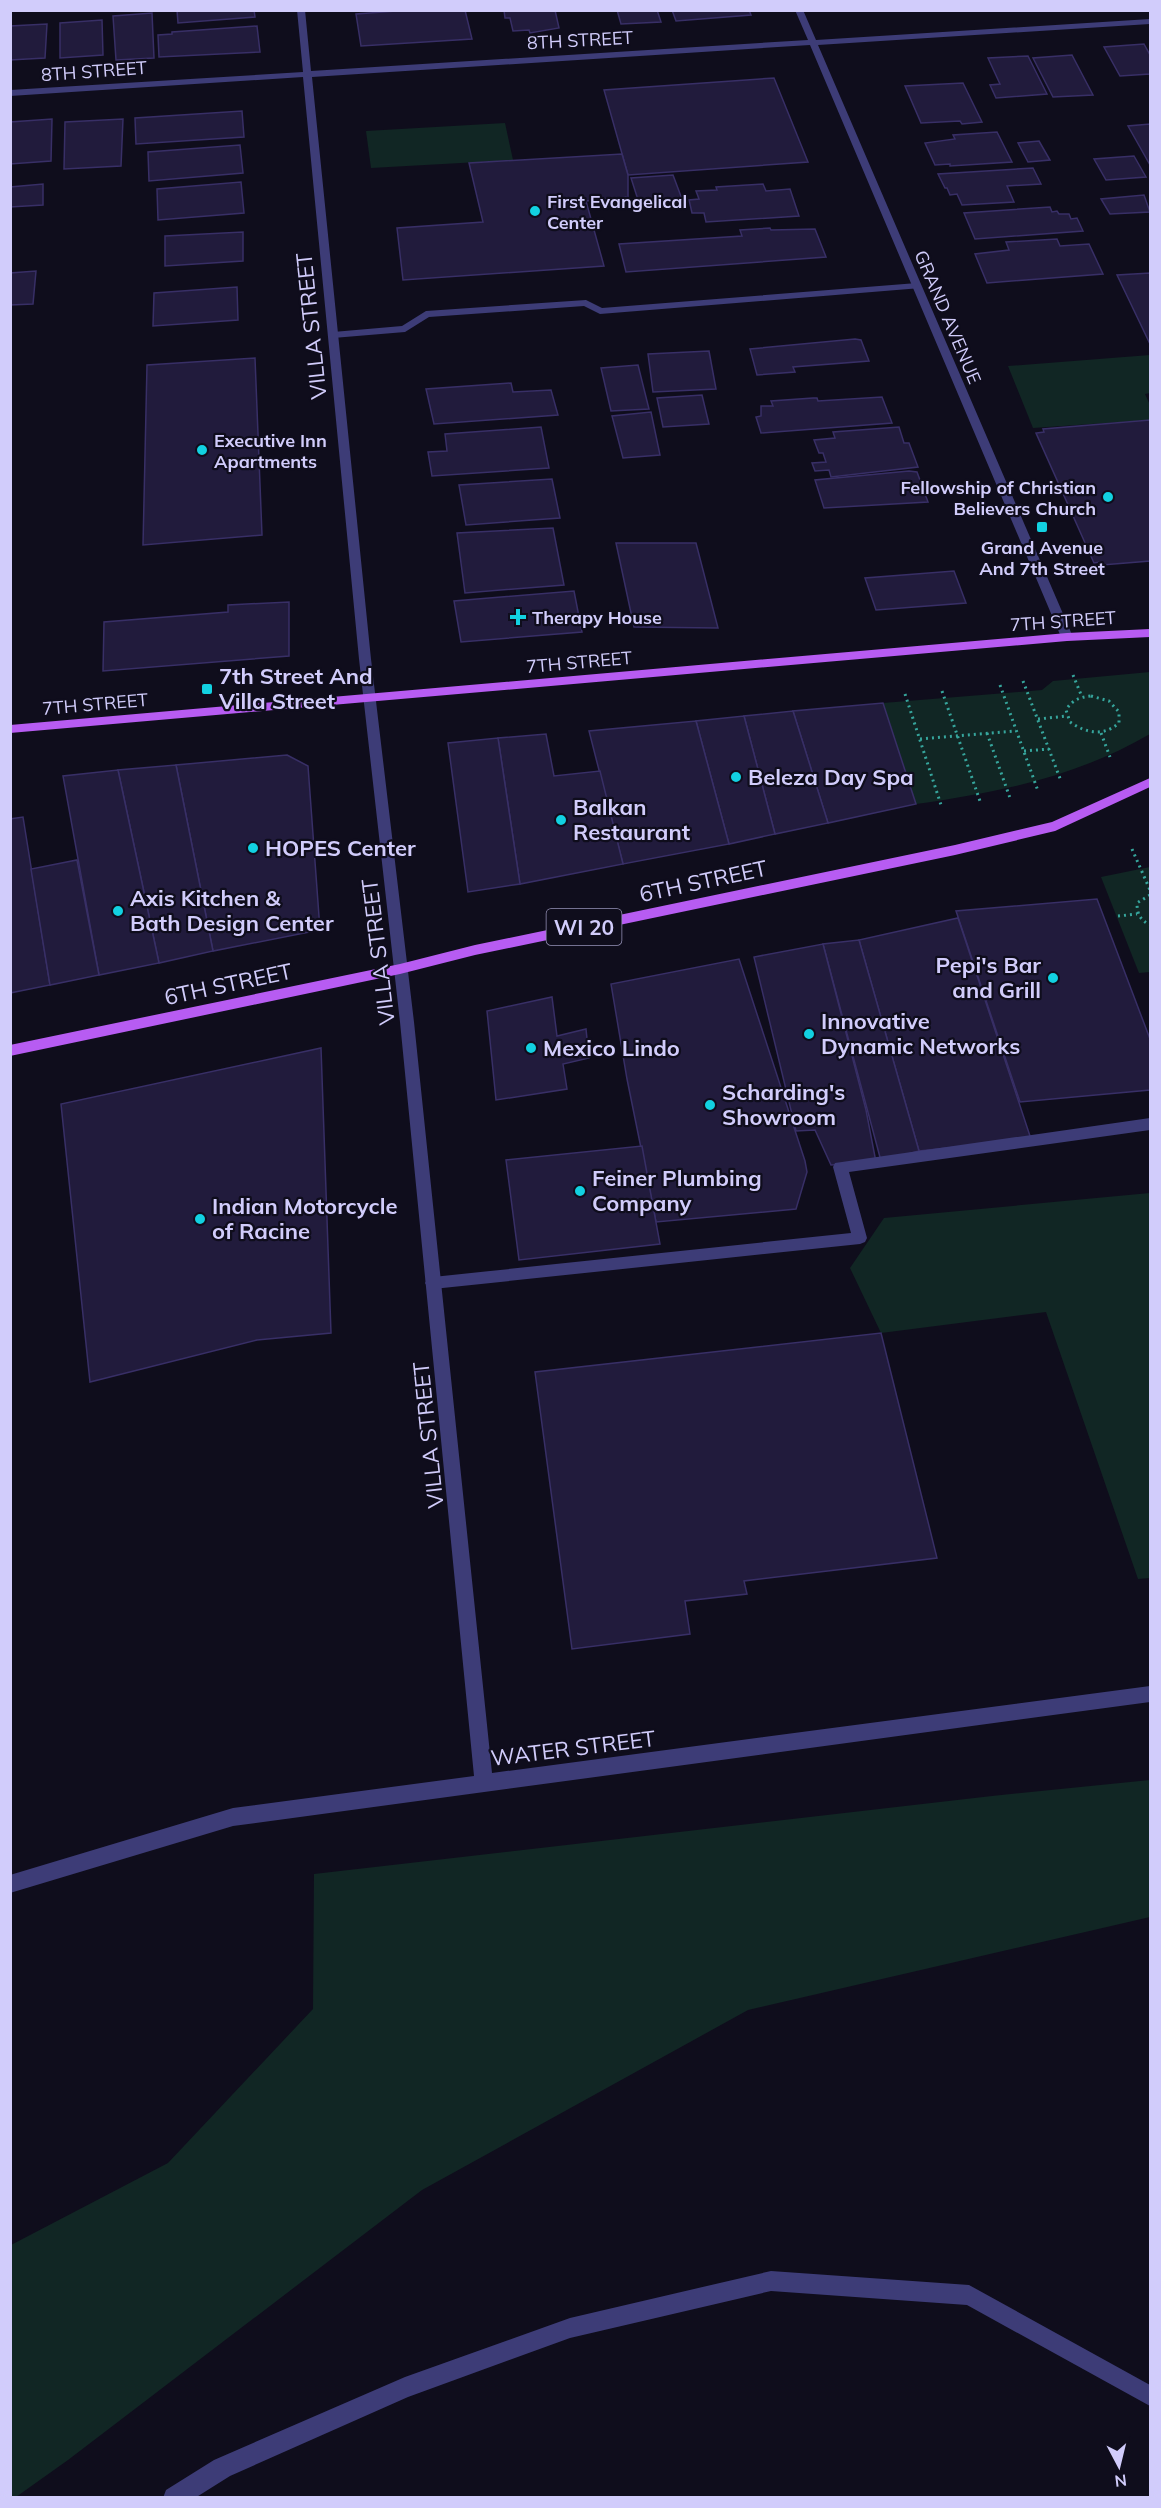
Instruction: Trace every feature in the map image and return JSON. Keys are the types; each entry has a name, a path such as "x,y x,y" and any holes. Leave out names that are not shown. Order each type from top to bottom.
{"main road":[{"name":"7TH STREET","path":"10,729 1067,638 1150,633"},
{"name":"6TH STREET","path":"10,1051 400,969 475,950 955,850 1055,826 1150,782"}],"street":[{"name":"VILLA STREET","path":"300,10 369,698 434,1283 484,1782"},
{"name":"GRAND AVENUE","path":"799,10 1067,638"},
{"name":"8TH STREET","path":"10,93 1150,21"},
{"path":"333,335 405,329 426,314 586,303 600,311 917,286"},
{"path":"434,1283 860,1238 840,1167 1150,1124"},
{"name":"WATER STREET","path":"10,1884 233,1817 1150,1694"},
{"path":"174,2498 222,2468 405,2387 570,2328 771,2281 969,2295 1150,2396"}],"path":[{"path":"1071,671 1082,697"},
{"path":"1023,681 1062,785"},
{"path":"1000,685 1038,791"},
{"path":"942,691 981,804"},
{"path":"905,694 942,808"},
{"path":"1082,697 1100,697 1108,701 1119,712 1119,723 1115,728 1101,733 1084,731 1066,717 1069,704 1082,697"},
{"path":"1038,719 1066,717"},
{"path":"920,739 1016,731"},
{"path":"987,733 1010,798"},
{"path":"1101,733 1113,765"},
{"path":"1024,751 1049,749"},
{"path":"1132,849 1150,890"},
{"path":"1137,914 1137,903 1150,895"},
{"path":"1118,916 1137,914 1150,925"}],"green space":[{"path":"505,123 513,160 371,168 366,131"},
{"path":"1150,355 1150,393 1145,394 1150,405 1150,420 1033,428 1008,366"},
{"path":"1150,672 1150,734 1094,761 1037,781 916,804 883,703 1042,690 1053,681"},
{"path":"1150,867 1150,972 1139,973 1101,877"},
{"path":"1150,1193 1150,1578 1138,1579 1046,1312 881,1333 850,1268 884,1218"},
{"path":"1150,1780 1150,1917 748,2010 422,2190 68,2460 16,2497 11,2497 11,2245 168,2163 313,2009 314,1874"}],"building":[{"path":"177,10 254,10 255,17 178,23"},
{"path":"410,10 465,10 472,39 361,46 356,14"},
{"path":"504,10 555,10 559,28 530,33 529,30 513,31 510,18 505,18"},
{"path":"617,10 657,10 661,22 621,24"},
{"path":"672,10 749,10 751,15 676,21"},
{"path":"152,13 154,58 116,60 113,16"},
{"path":"102,20 103,55 60,58 60,23"},
{"path":"47,24 45,58 10,60 10,26"},
{"path":"257,26 260,52 159,57 158,35"},
{"path":"1144,44 1150,55 1150,74 1120,76 1104,47"},
{"path":"1072,55 1093,95 1053,97 1033,58"},
{"path":"1028,56 1047,94 996,98 990,85 1000,84 988,58"},
{"path":"774,78 808,162 628,175 604,90"},
{"path":"963,83 982,122 921,123 905,86"},
{"path":"242,111 244,137 136,144 135,118"},
{"path":"52,119 51,161 10,164 10,122"},
{"path":"123,119 121,166 64,169 65,122"},
{"path":"1150,124 1150,165 1128,126"},
{"path":"997,132 1012,162 935,165 925,143 955,139 953,135"},
{"path":"1039,141 1050,160 1028,162 1018,143"},
{"path":"240,145 243,173 149,181 148,152"},
{"name":"First Evangelical Center","path":"622,154 628,175 628,197 586,201 604,266 403,280 397,228 483,222 469,163"},
{"path":"1134,156 1146,177 1106,180 1094,159"},
{"path":"1033,168 1041,184 1007,186 1014,202 962,205 957,194 950,195 938,174"},
{"path":"673,175 682,199 639,203 631,178"},
{"path":"241,182 244,213 158,220 157,189"},
{"path":"43,184 43,205 10,207 10,187"},
{"path":"763,184 766,191 790,189 799,216 706,222 704,213 692,213 689,200 699,199 696,191 717,190 716,187"},
{"path":"1144,195 1150,212 1110,214 1101,199"},
{"path":"1050,207 1052,212 1069,214 1071,219 1077,218 1083,231 975,239 964,213"},
{"path":"770,228 771,230 815,229 826,257 626,272 619,244 742,236 740,230"},
{"path":"243,232 243,261 165,266 165,236"},
{"path":"1057,239 1060,246 1089,244 1103,274 987,283 975,254 1009,250 1006,242"},
{"path":"36,271 33,304 10,305 10,273"},
{"path":"1150,273 1150,344 1117,275"},
{"path":"237,287 238,320 153,326 154,293"},
{"path":"861,340 869,361 793,367 795,372 757,375 750,349"},
{"path":"709,351 716,389 653,392 648,354"},
{"name":"Executive Inn Apartments","path":"255,358 262,535 143,545 147,365"},
{"path":"638,365 649,409 611,411 601,368"},
{"path":"511,383 513,392 551,390 558,415 434,424 426,389"},
{"path":"702,395 709,424 663,427 657,398"},
{"path":"882,397 892,423 761,433 756,417 761,416 761,406 773,406 771,401"},
{"path":"651,412 660,455 623,458 612,416"},
{"name":"Fellowship of Christian Believers Church","path":"1150,420 1150,561 1102,565 1100,562 1094,563 1036,433 1044,432 1043,429"},
{"path":"541,427 549,468 432,476 428,452 447,451 445,434"},
{"path":"899,427 904,443 909,443 918,467 831,477 829,470 815,471 812,463 826,462 823,453 819,453 814,440 835,438 833,432"},
{"path":"917,472 928,502 824,508 815,480"},
{"path":"552,479 560,518 466,525 459,485"},
{"path":"553,528 564,585 465,593 457,533"},
{"path":"616,543 696,543 718,628 634,627"},
{"path":"954,571 966,603 876,610 865,578"},
{"name":"Therapy House","path":"574,591 582,632 461,642 454,601"},
{"path":"289,602 289,656 103,671 104,622 228,612 228,605"},
{"path":"883,703 916,804 828,823 793,711"},
{"path":"793,711 828,823 775,834 744,716"},
{"name":"Beleza Day Spa","path":"744,716 775,834 729,844 696,721"},
{"path":"696,721 729,844 623,864 589,731"},
{"name":"Balkan Restaurant","path":"546,734 554,776 600,771 623,864 520,884 498,738"},
{"path":"498,738 520,884 468,892 448,743"},
{"name":"HOPES Center","path":"287,755 308,766 320,930 213,951 176,765"},
{"path":"176,765 213,951 159,963 118,770"},
{"name":"Axis Kitchen & Bath Design Center","path":"118,770 159,963 99,975 63,776"},
{"path":"23,817 50,985 10,993 10,819"},
{"path":"77,860 99,975 50,985 31,869"},
{"name":"Pepi's Bar and Grill","path":"1097,899 1150,1039 1150,1090 1020,1102 956,911"},
{"path":"958,918 1031,1139 919,1151 859,940"},
{"path":"859,940 919,1151 881,1161 823,944"},
{"name":"Innovative Dynamic Networks","path":"823,944 866,1110 876,1162 831,1165 815,1130 796,1131 754,957"},
{"name":"Scharding's Showroom","path":"739,959 805,1161 807,1172 796,1209 656,1222 627,1079 611,984"},
{"path":"552,997 557,1036 586,1029 589,1058 563,1064 567,1089 496,1100 487,1011"},
{"name":"Indian Motorcycle of Racine","path":"321,1048 331,1333 257,1340 90,1382 61,1104"},
{"name":"Feiner Plumbing Company","path":"642,1146 660,1244 519,1260 506,1160"},
{"path":"881,1333 937,1558 744,1581 747,1594 685,1601 690,1634 572,1649 535,1372"}],"place":[{"name":"First Evangelical Center","path":"535,211"},
{"name":"Executive Inn Apartments","path":"202,450"},
{"name":"Fellowship of Christian Believers Church","path":"1108,497"},
{"name":"Grand Avenue And 7th Street","path":"1042,527"},
{"name":"Therapy House","path":"518,617"},
{"name":"7th Street And Villa Street","path":"207,689"},
{"name":"Beleza Day Spa","path":"736,777"},
{"name":"Balkan Restaurant","path":"561,820"},
{"name":"HOPES Center","path":"253,848"},
{"name":"Axis Kitchen & Bath Design Center","path":"118,911"},
{"name":"Pepi's Bar and Grill","path":"1053,978"},
{"name":"Innovative Dynamic Networks","path":"809,1034"},
{"name":"Mexico Lindo","path":"531,1048"},
{"name":"Scharding's Showroom","path":"710,1105"},
{"name":"Feiner Plumbing Company","path":"580,1191"},
{"name":"Indian Motorcycle of Racine","path":"200,1219"}]}
